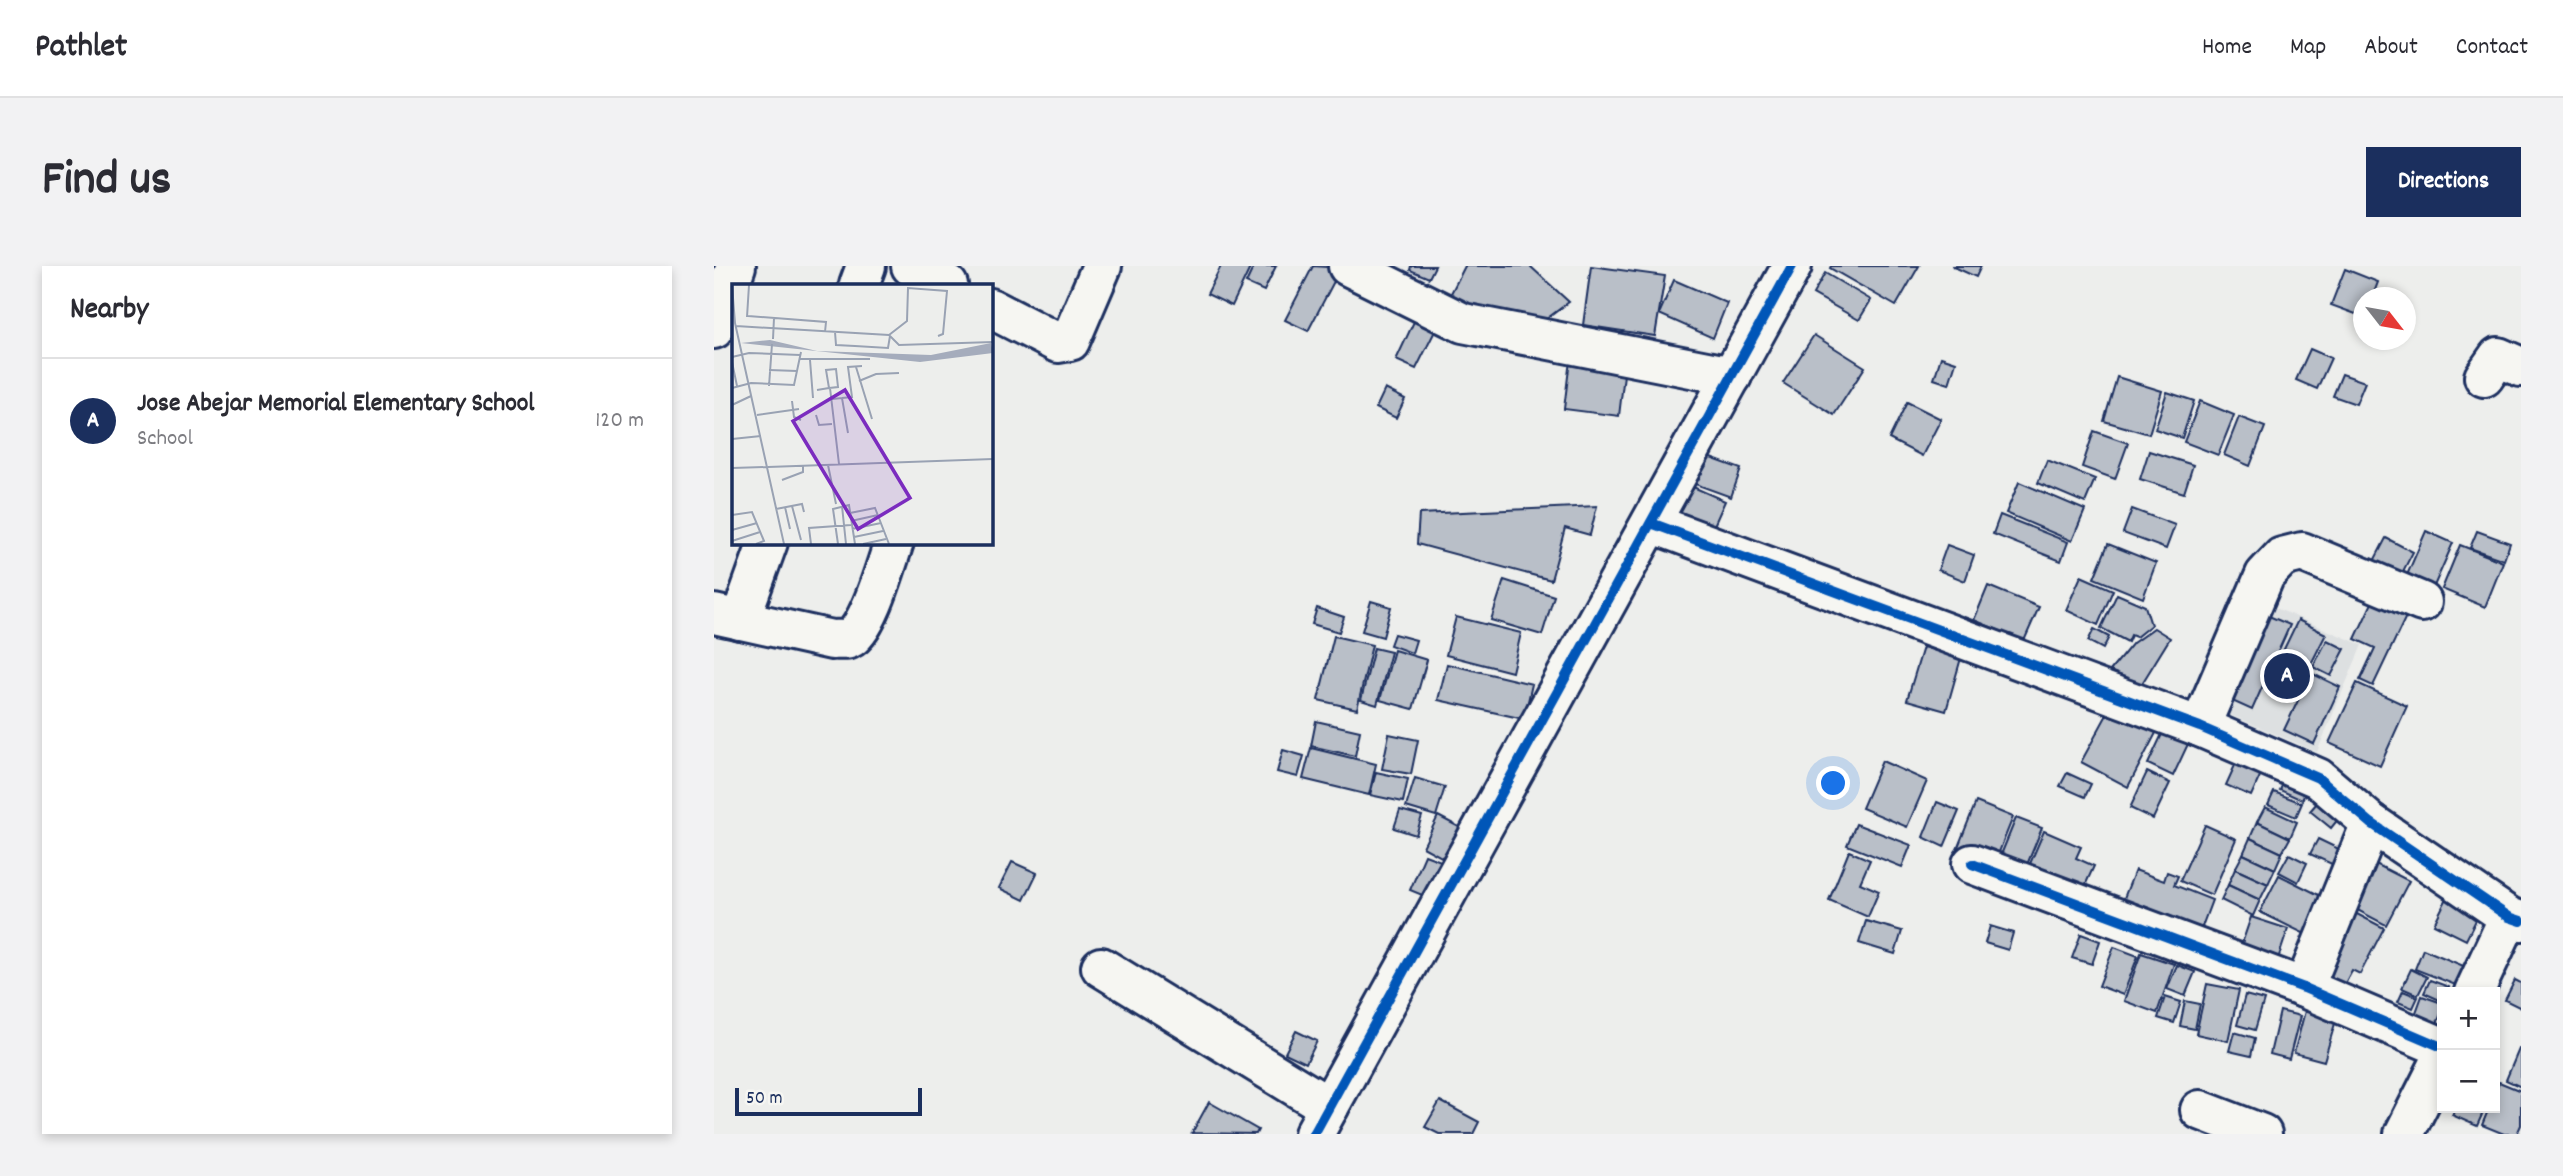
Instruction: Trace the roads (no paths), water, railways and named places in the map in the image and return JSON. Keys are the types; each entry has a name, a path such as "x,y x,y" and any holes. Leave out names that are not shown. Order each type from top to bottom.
{"street":[{"path":"714,329 736,266"},
{"path":"859,284 866,266"},
{"path":"911,266 946,284"},
{"path":"992,309 1058,343 1070,341 1102,266"},
{"path":"1348,266 1463,323 1732,376"},
{"path":"1101,967 1322,1120 1792,266"},
{"path":"2484,377 2498,356 2521,367"},
{"path":"1651,523 2200,727 2318,778 2371,823 2515,919 2477,987"},
{"path":"767,544 727,617 832,640 849,639 859,631 871,610 893,544"},
{"path":"2200,727 2264,575 2282,557 2302,552 2422,602"},
{"path":"2304,988 2371,823"},
{"path":"1972,864 2304,988 2437,1045"},
{"path":"2404,1134 2437,1069"},
{"path":"2200,1110 2262,1134"}],"place":[{"name":"Jose Abejar Memorial Elementary School","path":"2287,676"}]}
